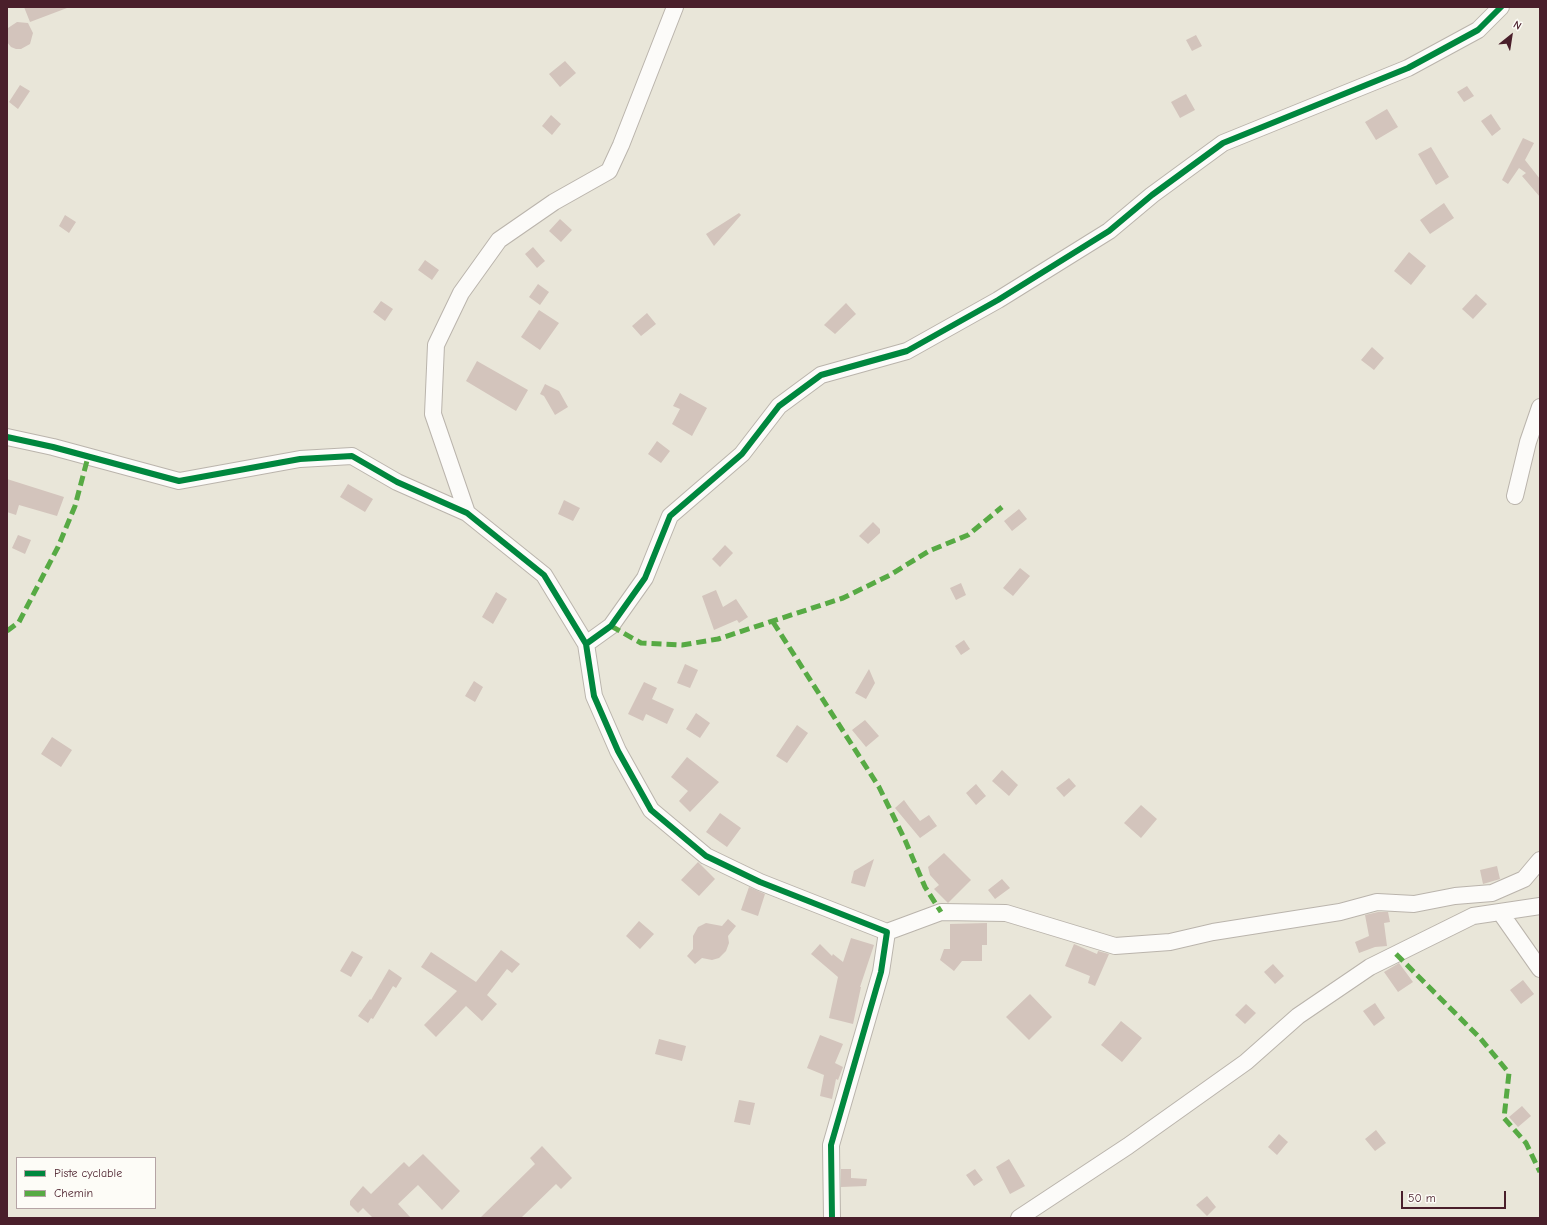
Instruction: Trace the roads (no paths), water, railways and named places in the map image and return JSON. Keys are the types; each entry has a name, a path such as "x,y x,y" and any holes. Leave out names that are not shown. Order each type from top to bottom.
{"street":[{"path":"467,513 433,414 436,345 461,293 499,240 554,202 608,171 621,145 675,7"},
{"path":"586,644 611,626 645,578 670,516 742,454 779,406 821,375 907,351 998,300 1109,231 1152,195 1223,143 1408,68 1478,30 1501,7"},
{"path":"1515,496 1528,442 1540,407"},
{"path":"7,437 179,481 300,459 352,456 397,482 467,513 544,575 586,644 594,696 618,751 651,810 706,856 760,882 887,932 941,912 1006,913 1115,946 1170,942 1213,932 1340,912 1377,902 1414,904 1455,896 1492,893 1524,879 1540,860"},
{"path":"1019,1218 1128,1146 1246,1062 1298,1016 1370,967 1473,916 1540,906"},
{"path":"1500,912 1540,969"},
{"path":"832,1218 832,1145 881,972 887,932"}]}
